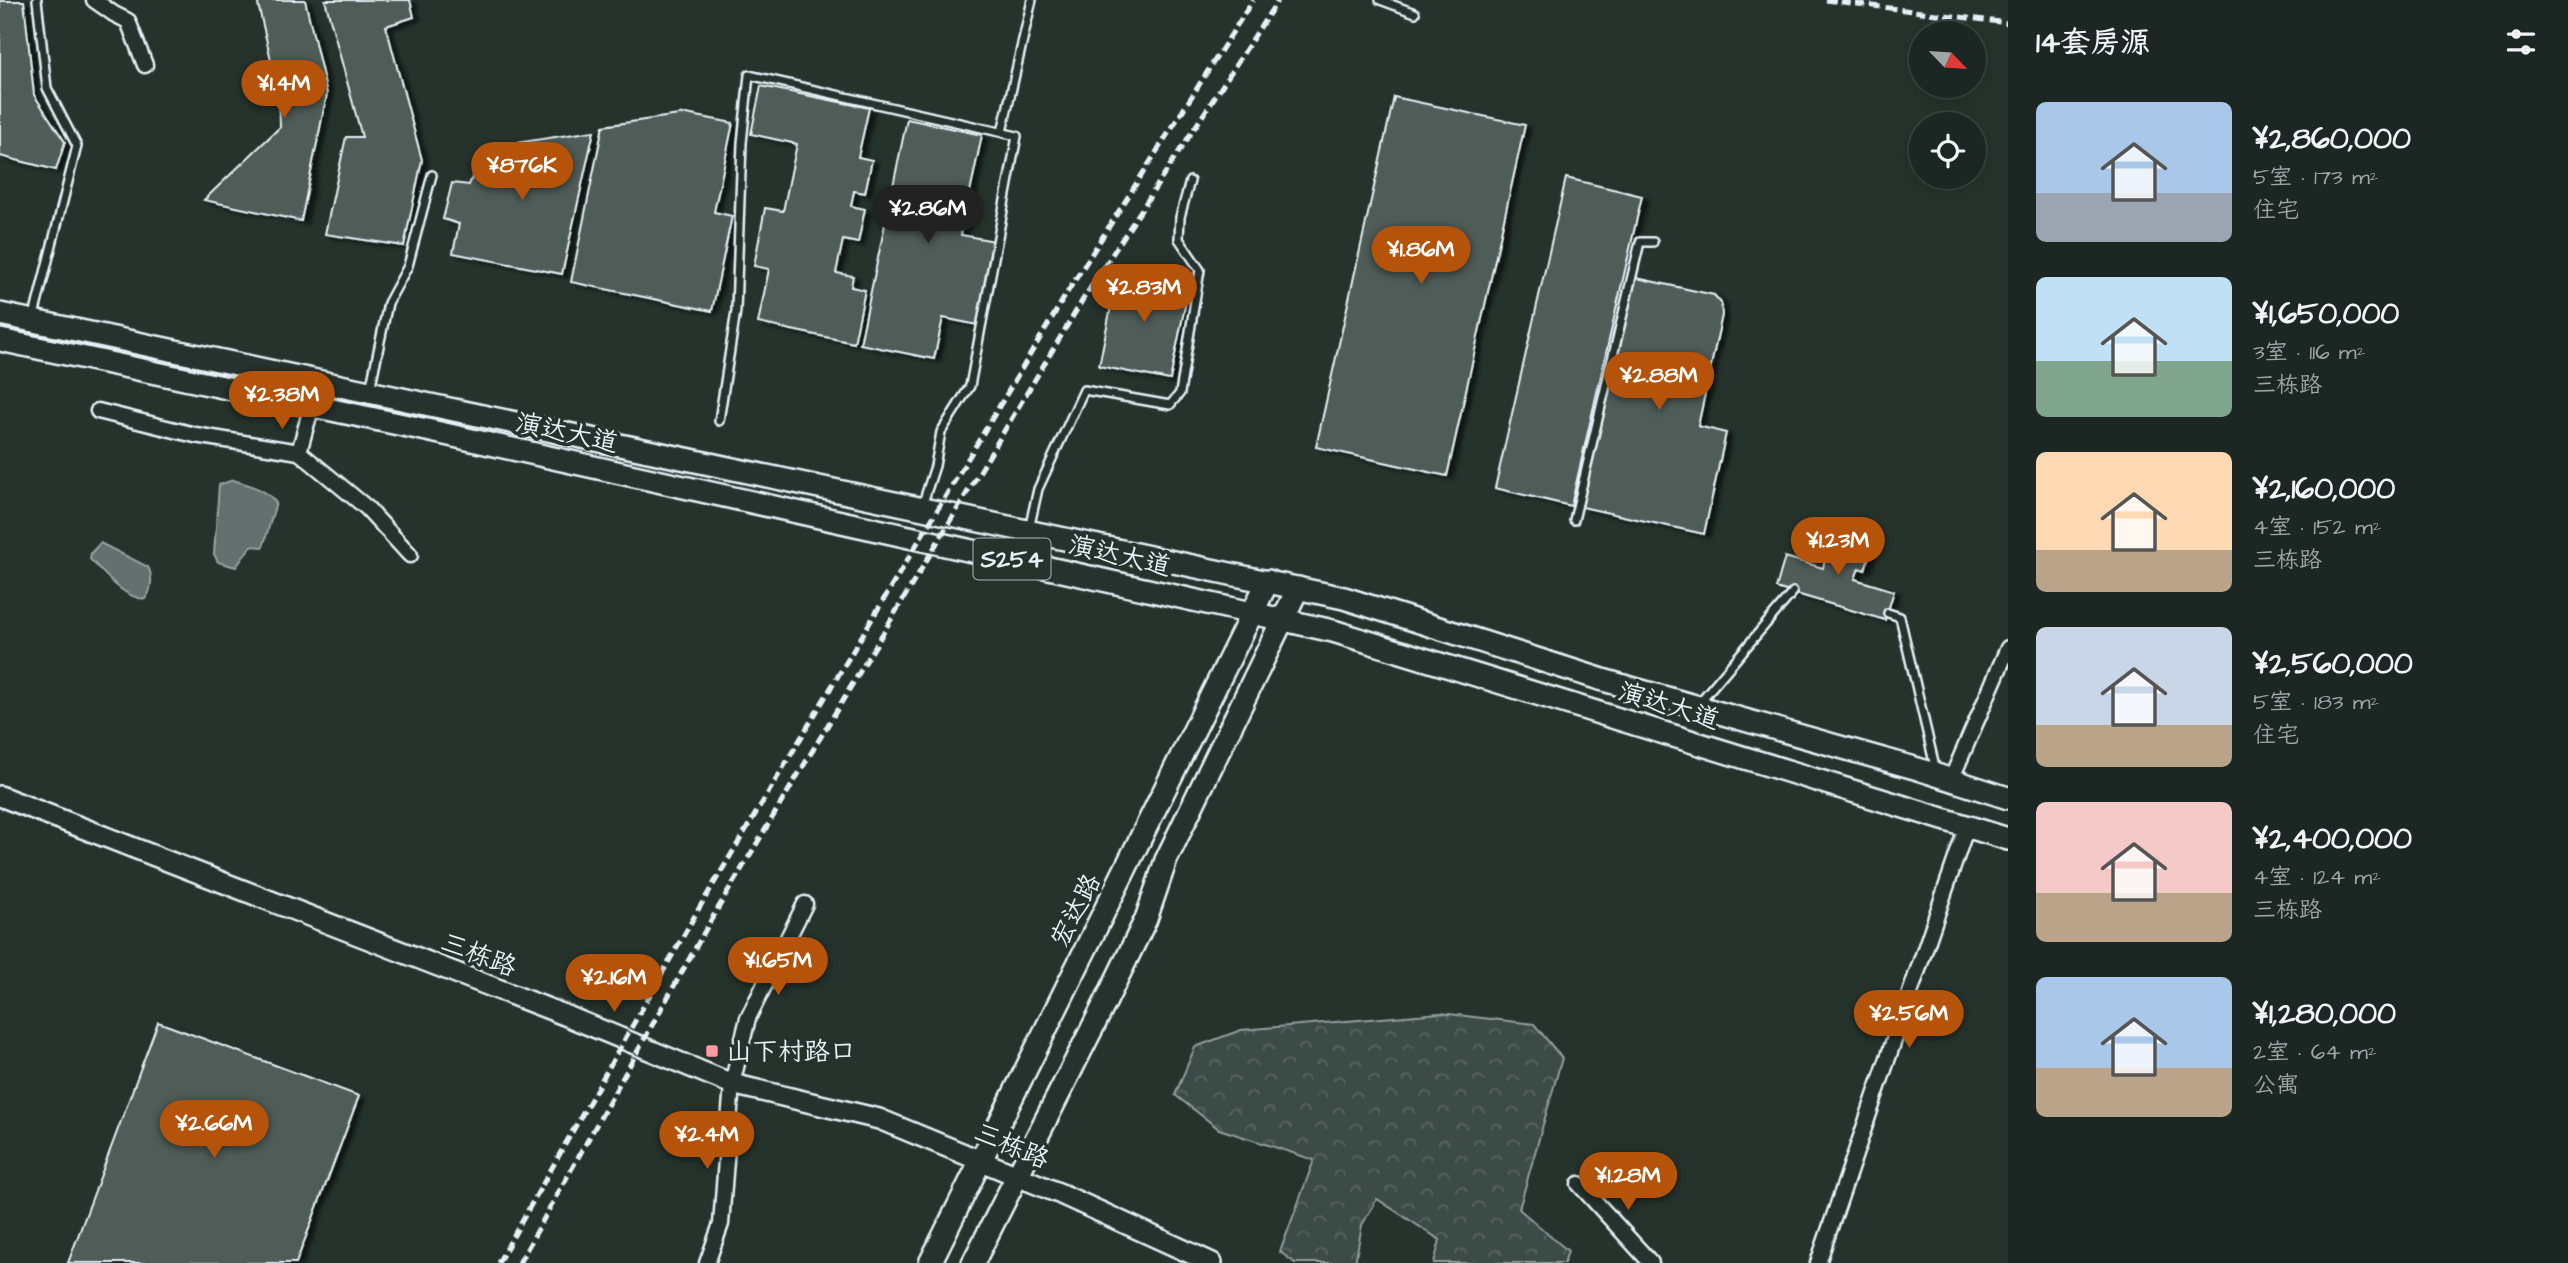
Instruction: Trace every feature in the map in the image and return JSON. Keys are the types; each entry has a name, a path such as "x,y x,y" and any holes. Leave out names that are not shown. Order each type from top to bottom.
{"main road":[{"name":"演达大道","path":"0,314 1344,598 1603,680 2008,798"},
{"name":"演达大道","path":"0,340 312,405 1283,620 1379,645 2008,839"},
{"name":"宏达路","path":"930,1263 1268,581"},
{"path":"973,1263 1146,919 1166,859 1298,588"},
{"name":"三栋路","path":"0,796 567,1016 732,1084 879,1118 981,1160 1212,1263"}],"street":[{"path":"94,0 128,21 145,65"},
{"path":"299,452 312,405"},
{"path":"98,411 194,435 299,452 367,508 410,555"},
{"path":"1944,778 2008,649"},
{"path":"1818,1263 1967,826"},
{"path":"707,1263 721,1224 732,1084 748,1018 805,904"},
{"path":"1579,1184 1651,1263"}],"lane":[{"path":"33,320 77,146 47,88 37,0"},
{"path":"1002,132 1032,0"},
{"path":"1380,0 1415,13"},
{"path":"719,421 736,311 742,143 749,75 1017,136 970,386 941,432 935,466 922,507"},
{"path":"370,391 387,303 408,265 432,174"},
{"path":"1028,530 1038,489 1084,390 1170,405 1180,393 1200,270 1179,239 1180,217 1190,181"},
{"path":"1574,520 1640,242 1653,242"},
{"path":"1696,706 1793,593"},
{"path":"1888,613 1900,617 1944,778"}],"green space":[{"path":"1440,1013 1534,1024 1562,1058 1519,1209 1568,1251 1564,1263 1434,1263 1440,1240 1377,1199 1362,1225 1355,1263 1295,1263 1280,1252 1314,1160 1219,1129 1175,1095 1195,1047 1241,1030"}],"shaded area":[{"path":"233,480 263,491 276,503 263,547 251,546 236,567 218,562 214,554 219,485"},
{"path":"100,543 148,567 151,583 145,599 122,590 90,559 91,553"}],"building":[{"path":"257,0 305,0 327,94 301,221 204,200 280,127 279,94"},
{"path":"325,0 410,0 414,17 386,26 422,160 404,246 325,234 346,137 362,137"},
{"path":"0,1 24,1 34,95 65,142 56,170 0,156"},
{"path":"761,86 869,108 858,157 872,160 865,193 854,191 851,206 865,209 858,243 843,240 836,273 853,276 851,287 865,290 854,343 758,323 769,269 754,266 765,208 783,211 797,144 751,134"},
{"path":"1394,97 1525,125 1447,476 1316,447"},
{"path":"686,114 733,123 714,212 732,216 712,311 571,282 603,126"},
{"path":"907,119 982,135 961,235 995,241 978,325 943,318 934,359 860,344"},
{"path":"594,131 562,274 453,253 459,224 443,219 452,183 469,185 484,148"},
{"path":"1566,178 1642,196 1571,506 1495,488"},
{"path":"1119,267 1190,281 1170,380 1099,366"},
{"path":"1632,277 1714,295 1721,303 1722,315 1698,426 1726,433 1704,534 1582,507"},
{"path":"1825,529 1873,543 1865,570 1859,568 1855,579 1894,591 1885,620 1776,588 1785,557 1823,568 1825,559 1817,556"},
{"path":"158,1022 359,1096 296,1263 68,1263"}],"railway":[{"path":"498,1263 698,910 1070,288 1253,0"},
{"path":"519,1263 711,920 1085,296 1278,0"},
{"path":"1826,0 2008,23"}],"place":[{"name":"山下村路口","path":"712,1051"}]}
